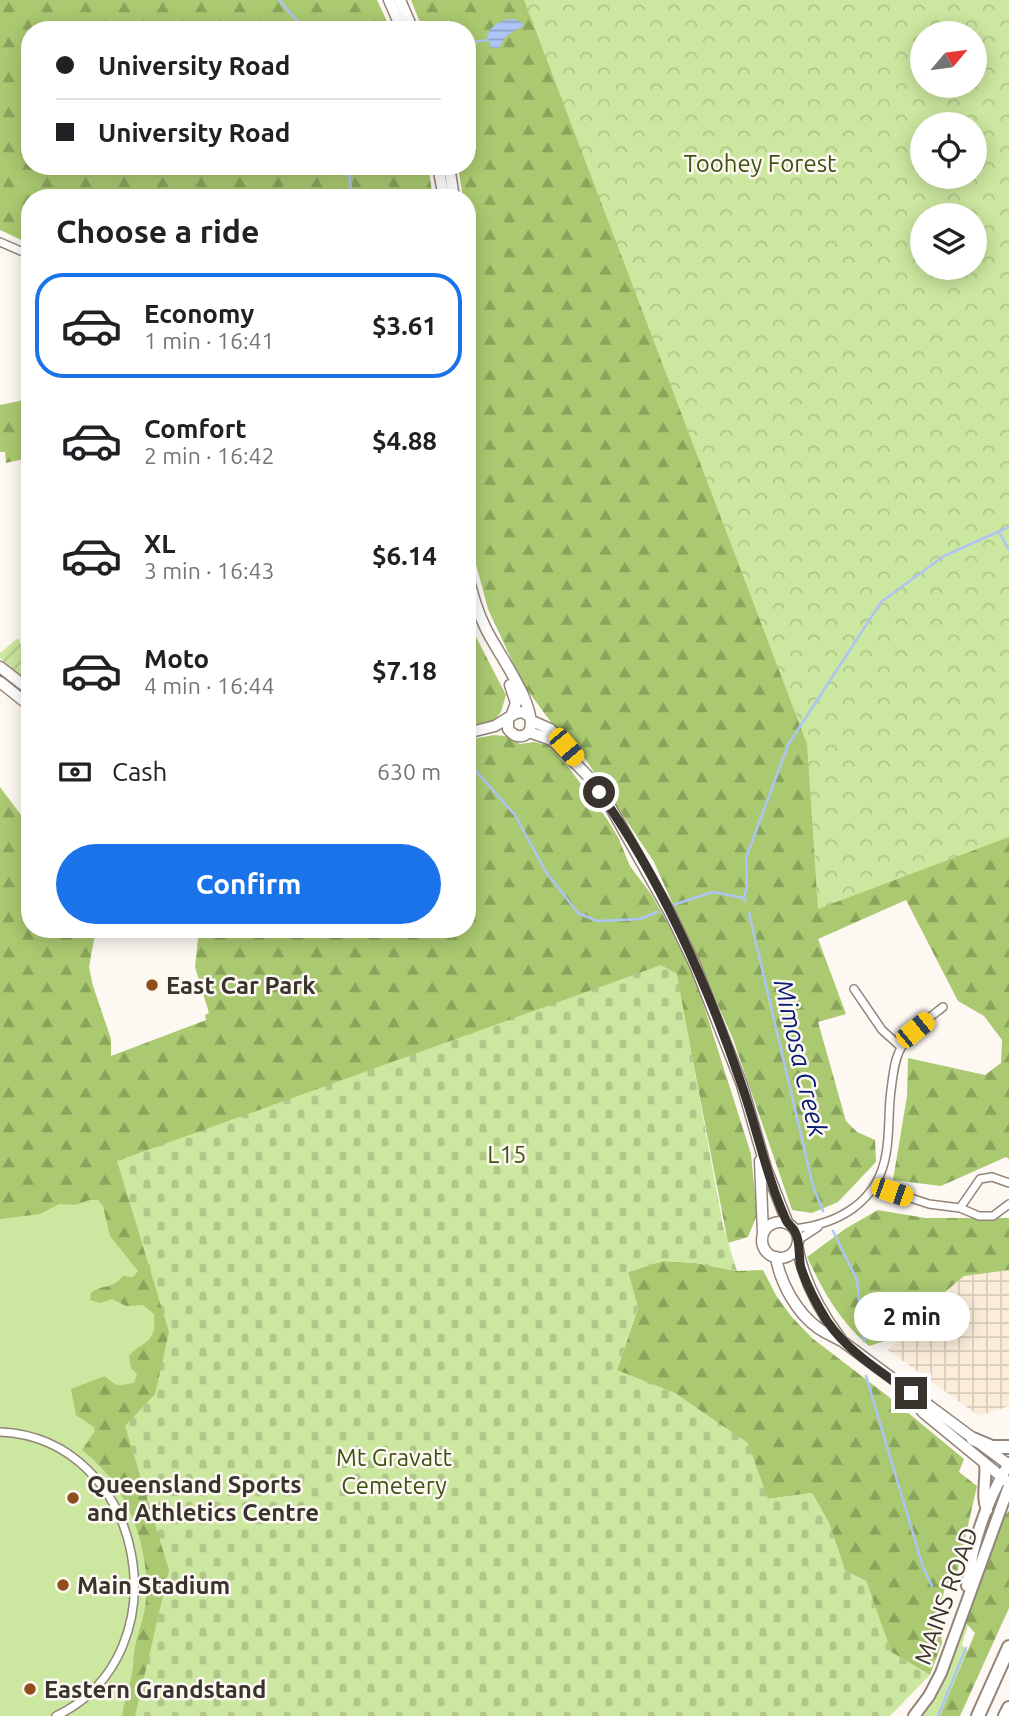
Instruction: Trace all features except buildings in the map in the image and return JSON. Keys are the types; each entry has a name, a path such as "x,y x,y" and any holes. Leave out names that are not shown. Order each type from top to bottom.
{"highway":[{"path":"973,1438 992,1447 1009,1447"},
{"path":"978,1716 1009,1647"}],"main road":[{"path":"985,1464 983,1502 986,1510"},
{"path":"966,1600 969,1566 986,1510 1008,1473"},
{"name":"MAINS ROAD","path":"914,1716 941,1674 1008,1473"}],"street":[{"path":"389,0 398,21"},
{"path":"400,0 409,21"},
{"path":"0,242 21,251"},
{"path":"476,599 485,627 525,700 531,719 529,732"},
{"path":"476,616 490,649 516,696 507,727 510,733"},
{"path":"0,667 21,683"},
{"path":"0,682 21,699"},
{"path":"476,731 523,712 558,737 583,767 585,774"},
{"path":"483,730 510,733 518,737 529,732 552,740 585,774 611,808 689,950 742,1085 758,1139 794,1235 801,1268 827,1321 842,1341"},
{"path":"854,989 882,1030 901,1047"},
{"path":"776,1257 786,1257 794,1235 841,1217 860,1203 874,1186 883,1168 887,1150 887,1117 892,1077 901,1047 915,1030 943,1007"},
{"path":"758,1139 762,1172 764,1247 776,1257 785,1285 799,1310 817,1328 842,1341 973,1438 1008,1473"},
{"path":"960,1208 980,1179 992,1177 1009,1183"},
{"path":"874,1186 929,1204 960,1208 979,1216 993,1216 1009,1204"},
{"path":"763,1234 771,1225 782,1222 794,1235"},
{"path":"893,1381 925,1414 985,1464 1008,1473"},
{"path":"0,1432 51,1443 82,1464 102,1486 118,1511 131,1551 135,1598 124,1644 109,1670 93,1689 56,1716"}],"shaded area":[{"path":"1009,1270 1009,1406 979,1416 888,1350 961,1275"}],"green space":[{"path":"0,0 377,0 387,21 21,21 21,175 429,175 432,189 21,189 21,240 0,230"},
{"path":"411,0 1009,0 1009,1159 1006,1157 941,1186 893,1180 907,1096 908,1058 985,1075 1001,1063 1002,1040 984,1016 958,1001 906,900 818,939 846,1014 818,1022 846,1121 857,1132 875,1140 876,1162 838,1202 812,1213 792,1210 733,1039 654,862 580,751 556,729 523,684 488,609 476,564 476,189 462,189 459,175 476,175 476,21 419,21"},
{"name":"Toohey Forest","path":"524,0 1009,0 1009,837 818,909 807,744"},
{"path":"21,401 21,460 6,463 5,452 0,452 0,405"},
{"path":"476,637 506,695 501,712 493,722 476,724"},
{"path":"18,638 21,644 21,676 0,658 0,653"},
{"path":"505,736 520,744 534,742 548,745 569,768 618,837 630,866 651,894 690,962 751,1154 757,1215 748,1237 728,1243 685,1020 173,1329 226,1716 122,1716 145,1605 144,1558 139,1537 123,1497 98,1464 82,1450 95,1431 94,1427 76,1415 71,1389 105,1376 119,1385 134,1383 137,1374 131,1368 129,1356 151,1337 154,1314 143,1305 126,1306 112,1299 100,1303 90,1300 91,1293 95,1290 114,1284 123,1276 133,1277 138,1271 110,1236 103,1206 98,1200 75,1205 59,1204 40,1214 0,1219 0,787 21,815 21,938 94,938 89,967 111,1039 111,1056 206,1020 205,1015 209,1013 195,967 198,938 476,938 476,738"},
{"name":"Mt Gravatt Cemetery","path":"661,965 677,974 723,1226 737,1271 696,1263 663,1261 628,1272 638,1307 617,1370 675,1393 748,1443 768,1499 812,1493 829,1523 845,1571 866,1581 891,1652 930,1675 890,1716 135,1716 169,1570 125,1426 155,1394 169,1332 117,1161"},
{"name":"Queensland Sports and Athletics Centre","path":"117,1161 169,1332 169,1571 135,1716 0,1716 0,1202"},
{"path":"878,1210 925,1218 1009,1218 1009,1270 964,1276 888,1340 869,1346 833,1305 807,1257 845,1229"},
{"path":"663,1261 696,1263 736,1271 763,1270 777,1297 812,1338 964,1459 959,1472 977,1486 957,1573 945,1586 939,1618 942,1643 930,1675 891,1652 866,1581 845,1571 829,1523 812,1493 768,1499 617,1370 638,1308 628,1272"},
{"path":"1009,1511 1009,1608 960,1716 940,1716 975,1633 965,1622 1003,1518"},
{"path":"965,1622 968,1625 962,1645 969,1653 940,1716 922,1716 947,1674"}],"water":[{"path":"513,19 522,22 523,26 506,36 499,48 491,48 487,35 489,31 501,21"}],"waterway":[{"name":"Mimosa Creek","path":"279,0 297,21"},
{"name":"Mimosa Creek","path":"476,42 488,40"},
{"name":"Mimosa Creek","path":"349,175 351,189"},
{"path":"744,898 747,885 746,858 788,745 881,602 944,556 1009,527"},
{"path":"999,532 1009,550"},
{"name":"Mimosa Creek","path":"476,771 515,815 546,872 578,913 597,921 640,919 657,912"},
{"name":"Mimosa Creek","path":"673,905 713,892 744,898 745,901"},
{"name":"Mimosa Creek","path":"749,913 813,1186 823,1211"},
{"name":"Mimosa Creek","path":"833,1231 857,1280 864,1341"},
{"name":"Mimosa Creek","path":"866,1376 923,1567 932,1586"},
{"path":"938,1716 966,1648"}],"place":[{"name":"East Car Park","path":"152,985"},
{"name":"Queensland Sports and Athletics Centre","path":"73,1498"},
{"name":"Main Stadium","path":"63,1585"},
{"name":"Eastern Grandstand","path":"30,1689"}],"route":[{"path":"599,792 649,874 695,965 742,1085 766,1168 788,1224 797,1234 801,1268 813,1296 842,1341 911,1393"}],"park label":[{"name":"L15","path":"507,1154"}]}
